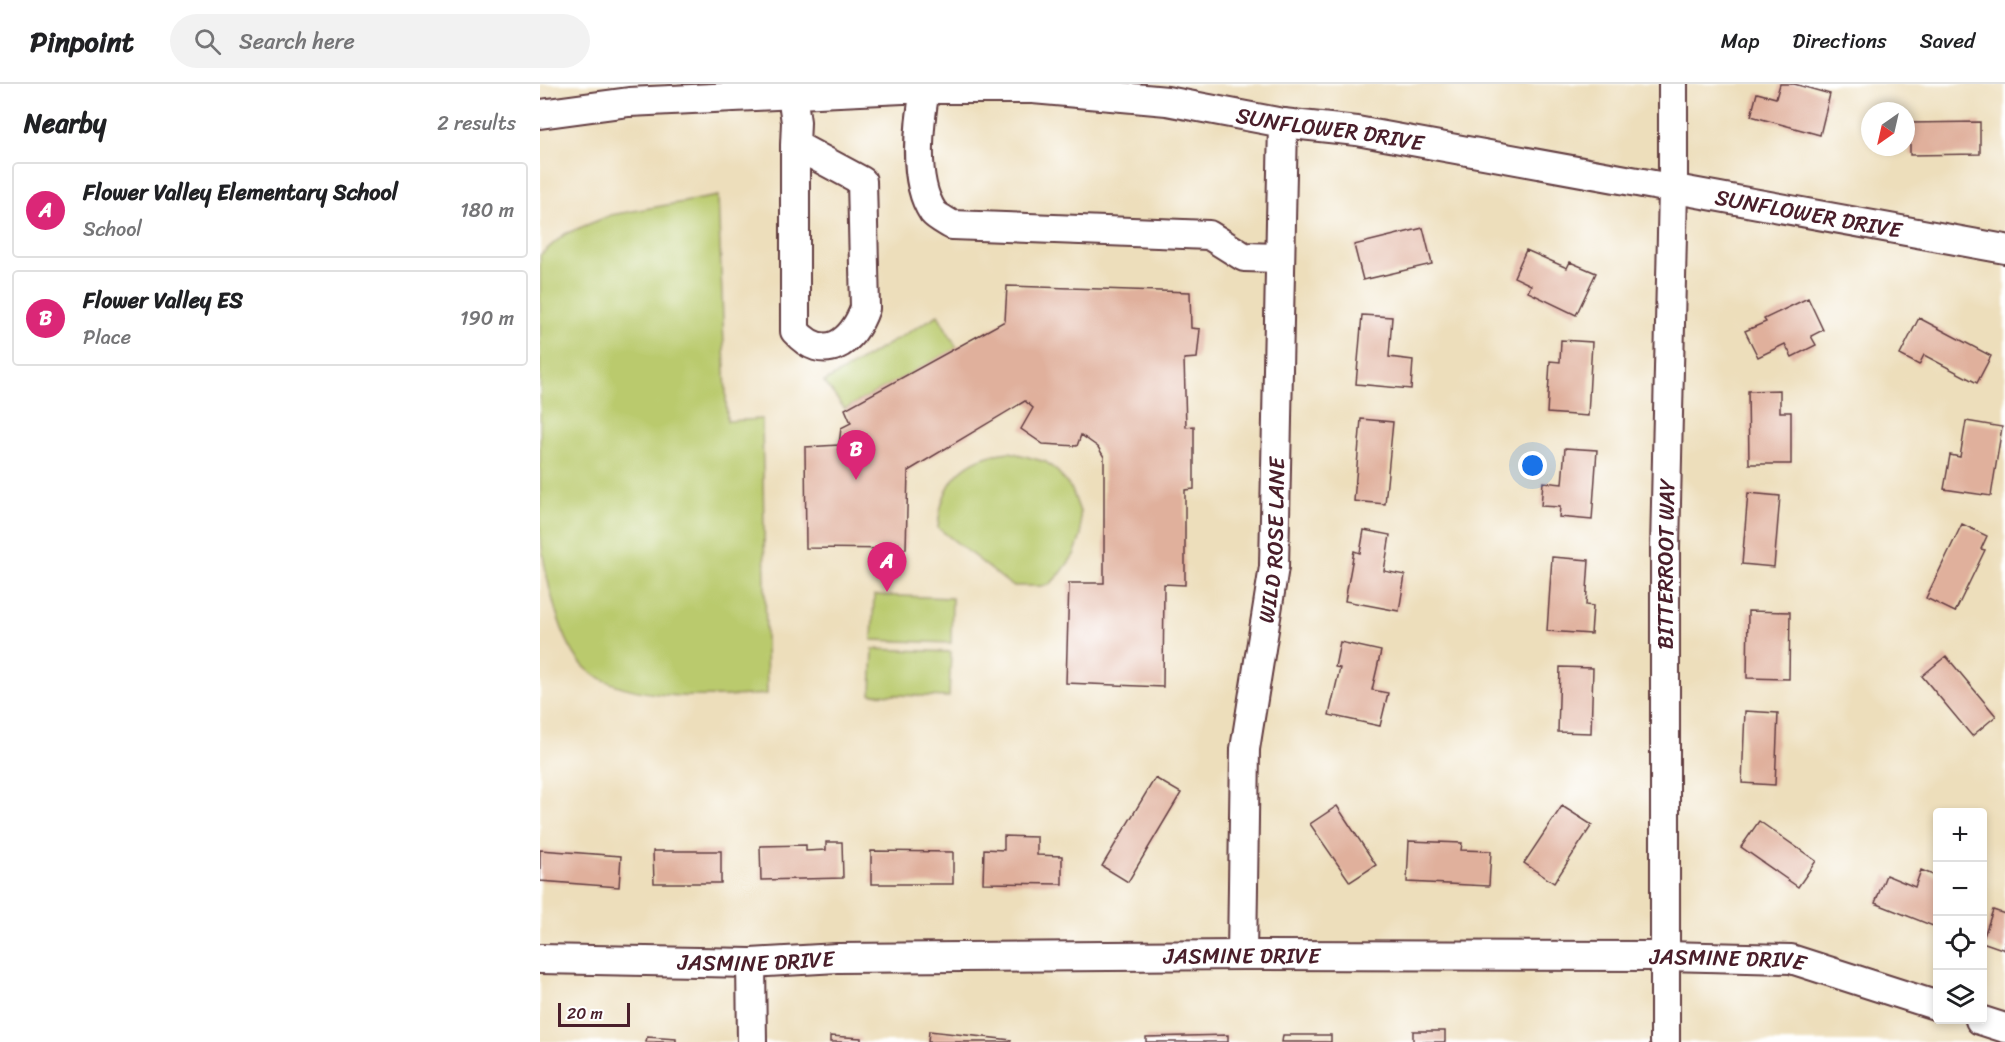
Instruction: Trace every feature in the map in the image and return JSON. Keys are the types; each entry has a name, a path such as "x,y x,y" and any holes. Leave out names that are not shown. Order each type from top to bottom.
{"street":[{"name":"BITTERROOT WAY","path":"1665,1042 1665,548 1673,189 1673,84"},
{"name":"SUNFLOWER DRIVE","path":"540,114 629,102 924,88 1033,90 1167,101 1283,123 1358,131 2005,249"},
{"path":"924,88 920,119 921,189 934,214 952,225 1209,235 1244,257 1280,258"},
{"path":"792,94 796,122 795,145 795,332 806,343 821,348 835,346 848,339 859,327 865,308 862,181 795,145"},
{"name":"WILD ROSE LANE","path":"1242,955 1245,749 1274,567 1283,123"},
{"name":"JASMINE DRIVE","path":"540,959 751,963 837,958 1242,955 1666,956 1791,959 1933,1004"},
{"path":"751,963 752,1042"},
{"path":"1987,1022 2005,1028"}],"green space":[{"path":"718,196 727,421 762,419 767,694 675,696 628,689 589,671 578,660 561,627 549,587 540,533 540,255 565,234 611,215"},
{"path":"938,315 957,348 845,409 824,382"},
{"path":"1010,452 1046,462 1058,472 1072,490 1080,512 1081,536 1074,555 1050,584 1012,586 938,528 944,497 958,474 979,459"},
{"path":"874,595 952,598 951,643 872,640"},
{"path":"873,649 951,652 949,697 871,694"}],"building":[{"path":"1780,84 1794,84 1830,94 1820,135 1751,116 1757,93 1776,98"},
{"path":"1980,122 1980,154 1915,155 1915,123"},
{"path":"1423,228 1432,264 1363,280 1354,245"},
{"path":"1526,250 1567,268 1570,262 1596,273 1576,315 1528,292 1531,285 1514,277"},
{"path":"1007,286 1190,292 1191,328 1200,329 1197,358 1184,359 1186,427 1194,426 1194,489 1185,490 1185,585 1164,584 1163,687 1066,683 1069,583 1104,583 1104,457 1098,447 1081,435 1077,446 1043,444 1021,429 1033,408 1025,401 908,471 906,549 806,548 805,447 839,445 841,428 851,423 845,409 1005,321"},
{"path":"1808,298 1823,330 1811,336 1816,345 1792,357 1785,344 1758,357 1745,331 1766,322 1764,319"},
{"path":"1362,315 1392,317 1389,357 1413,360 1411,389 1356,384"},
{"path":"1919,318 1991,356 1977,383 1924,355 1919,365 1900,355"},
{"path":"1561,340 1592,342 1588,416 1547,413 1550,361 1560,362"},
{"path":"1780,390 1780,412 1791,412 1791,464 1749,464 1748,391"},
{"path":"1361,419 1393,422 1385,504 1354,501"},
{"path":"1966,421 2002,427 1991,496 1944,489 1950,455 1960,457"},
{"path":"1565,448 1597,450 1592,520 1559,517 1560,507 1541,506 1543,482 1562,484"},
{"path":"1748,493 1780,496 1774,567 1742,564"},
{"path":"1962,524 1987,536 1981,549 1985,550 1955,612 1926,598"},
{"path":"1364,530 1390,535 1384,571 1405,575 1399,611 1345,601 1354,551 1360,553"},
{"path":"1552,557 1589,560 1586,605 1593,606 1591,634 1547,631"},
{"path":"1748,611 1790,612 1789,679 1747,678"},
{"path":"1340,642 1381,651 1372,690 1388,693 1380,726 1329,715 1340,668 1335,667"},
{"path":"1946,656 1996,716 1972,736 1922,676"},
{"path":"1560,667 1593,668 1591,733 1558,732"},
{"path":"1745,711 1778,713 1775,785 1742,783"},
{"path":"1155,778 1181,793 1128,882 1102,866"},
{"path":"1337,806 1376,865 1350,882 1310,824"},
{"path":"1562,806 1592,825 1554,883 1524,863"},
{"path":"1759,821 1816,861 1798,887 1741,847"},
{"path":"1004,836 1037,837 1037,855 1062,856 1062,884 983,883 984,849 1004,850"},
{"path":"1409,841 1462,843 1461,850 1491,851 1489,886 1407,882"},
{"path":"826,842 842,842 843,878 761,880 760,846 806,845 806,851 826,850"},
{"path":"540,850 621,856 619,887 540,881"},
{"path":"653,851 721,851 721,883 654,883"},
{"path":"871,851 953,852 953,884 871,884"},
{"path":"1921,870 1933,875 1933,926 1875,903 1886,875 1915,887"},
{"path":"1993,910 2005,914 2005,950 1987,944 1987,927"},
{"path":"929,1031 1011,1040 1010,1042 928,1042"},
{"path":"1413,1031 1445,1031 1445,1042 1413,1042"},
{"path":"1228,1035 1228,1042 1146,1042 1146,1037"},
{"path":"1283,1035 1331,1035 1331,1042 1282,1042"},
{"path":"830,1036 861,1038 861,1042 830,1042"},
{"path":"647,1037 676,1039 676,1042 646,1042"}],"place":[{"name":"Flower Valley ES","path":"856,480"},
{"name":"Flower Valley Elementary School","path":"887,592"}]}
